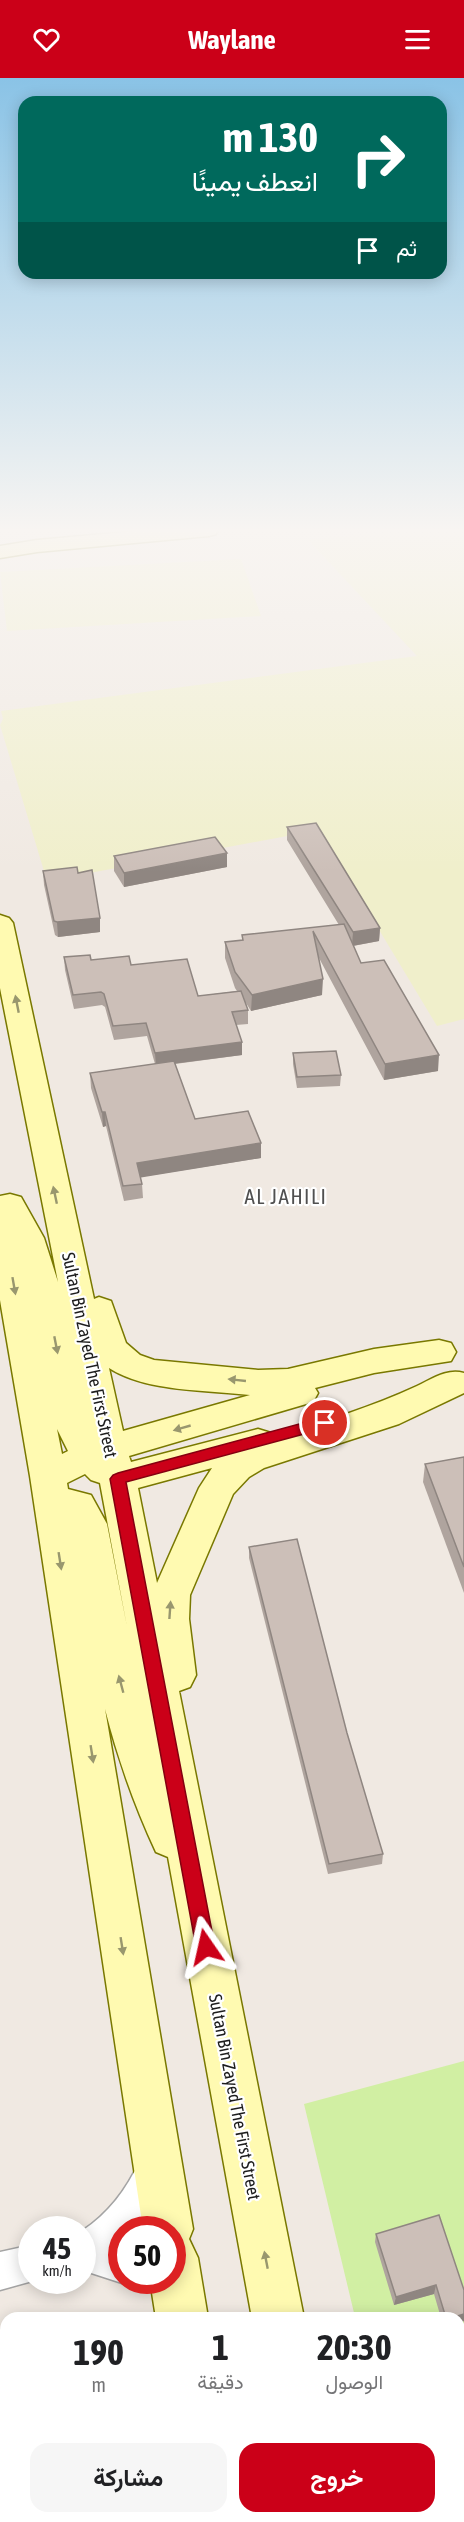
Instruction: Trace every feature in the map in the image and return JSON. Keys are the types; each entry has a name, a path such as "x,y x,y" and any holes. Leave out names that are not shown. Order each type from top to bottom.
{"main road":[{"name":"Sultan Bin Zayed The First Street","path":"0,923 68,1252 105,1461 192,1876 277,2312"},
{"path":"0,1194 16,1212 28,1236 53,1332 71,1421 79,1440 105,1461"},
{"path":"0,1208 48,1476 166,2216"},
{"path":"68,1252 85,1278 98,1306 109,1346 121,1359 139,1368 258,1383 288,1382 384,1359 455,1365"},
{"path":"48,1476 105,1461 282,1436 455,1365"},
{"path":"192,1876 193,1786 170,1632 169,1607 175,1584 217,1488 237,1465 251,1458 387,1415 455,1365"},
{"path":"53,1515 56,1509 63,1504 80,1505 84,1511 90,1531 111,1647 142,1766 164,1823 192,1876"}],"street":[{"path":"96,2244 104,2239 136,2205 148,2184 156,2163"},
{"path":"0,2271 18,2266"}],"green space":[{"path":"406,644 464,644 464,1019 437,1026 319,830 47,881 0,725 3,719 1,711 417,656"},
{"path":"464,2061 464,2312 354,2312 304,2104"}],"building":[{"path":"316,823 380,928 353,932 287,827"},
{"path":"215,837 227,853 124,873 114,856"},
{"path":"77,867 78,873 92,870 100,918 54,921 43,871"},
{"path":"344,924 361,963 384,960 439,1055 385,1064 313,931 323,979 252,995 235,972 225,942 243,940 242,935"},
{"path":"90,955 91,960 129,956 131,965 187,959 198,996 241,991 248,1010 232,1012 242,1042 155,1053 146,1023 113,1026 104,994 101,992 73,995 64,957"},
{"path":"336,1051 341,1075 297,1077 293,1053"},
{"path":"174,1061 195,1119 248,1111 261,1143 137,1163 142,1184 123,1186 105,1112 102,1112 90,1073"},
{"path":"464,1457 464,1567 425,1464"},
{"path":"297,1539 347,1733 383,1854 329,1864 249,1547"},
{"path":"439,2215 464,2290 464,2312 444,2312 436,2285 396,2297 376,2234"}],"district":[{"name":"AL JAHILI","path":"286,1196"}],"route":[{"path":"206,1947 118,1479 325,1423"}]}
